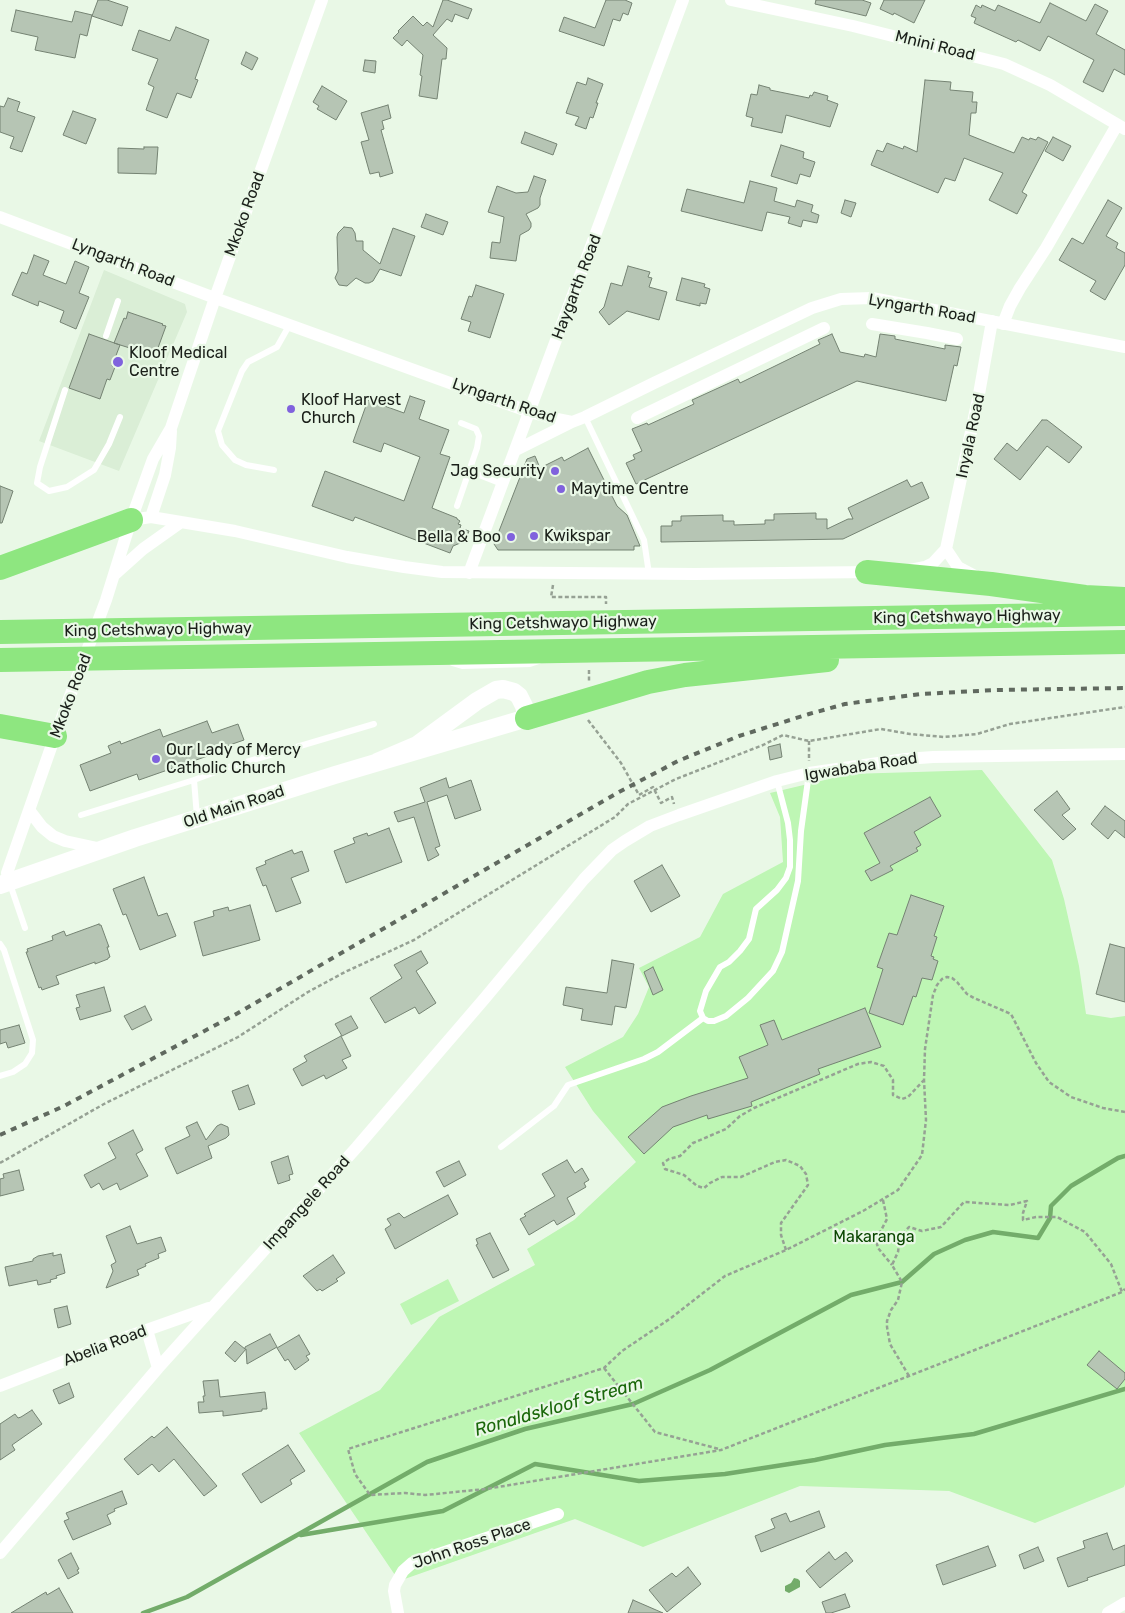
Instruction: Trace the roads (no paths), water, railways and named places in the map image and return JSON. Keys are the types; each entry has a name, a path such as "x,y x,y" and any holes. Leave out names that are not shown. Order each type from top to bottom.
{"highway":[{"path":"0,568 141,518"},
{"path":"867,572 991,584 1085,597 1125,599"},
{"name":"King Cetshwayo Highway","path":"0,632 1125,614"},
{"name":"King Cetshwayo Highway","path":"0,660 1125,642"},
{"path":"527,718 648,682 685,675 1006,643"},
{"path":"0,726 55,736"}],"street":[{"name":"Mkoko Road","path":"141,518 153,459 171,428 215,298 322,0"},
{"name":"Haygarth Road","path":"469,573 683,0"},
{"name":"Mnini Road","path":"731,0 854,26 1004,64 1050,85 1121,127"},
{"name":"Inyala Road","path":"946,549 998,323 1121,127"},
{"name":"Lyngarth Road","path":"0,217 215,298 530,412 572,422 772,327 826,303 850,298 872,298 1125,347"},
{"path":"927,333 932,310"},
{"path":"872,324 957,339"},
{"path":"772,327 782,348"},
{"path":"637,418 824,328"},
{"path":"516,450 572,422"},
{"name":"Mkoko Road","path":"5,883 55,736 74,690 114,575 141,518 165,475 170,448 171,428"},
{"path":"141,518 181,522 347,557 442,572 649,574 867,572 918,569 933,563 946,549 962,570 991,584"},
{"path":"114,575 142,549 181,522"},
{"path":"377,762 417,745 477,701 496,690 508,690 516,693 522,700 527,718"},
{"name":"Old Main Road","path":"5,883 102,849 377,762 527,718"},
{"name":"Igwababa Road","path":"612,850 650,826 778,781 809,773 897,760 933,757 1125,754"},
{"path":"29,810 42,827 53,836 72,843 102,849"},
{"name":"Impangele Road","path":"0,1553 158,1368 357,1147 486,998 584,879 612,850"},
{"name":"Abelia Road","path":"0,1386 212,1307"},
{"path":"147,1330 158,1368"},
{"name":"John Ross Place","path":"398,1613 394,1591 395,1585 403,1572 412,1563 558,1514"},
{"path":"1108,1613 1125,1603"}],"lane":[{"path":"106,336 118,301"},
{"path":"274,470 246,465 235,460 222,446 218,431 242,371 248,362 277,346 290,324"},
{"path":"65,390 40,468 37,484 49,491 68,486 94,470 109,444 120,417"},
{"path":"585,417 644,540 649,574"},
{"path":"457,506 477,448 478,433 476,429 461,423"},
{"path":"469,471 502,484"},
{"path":"81,815 194,780 226,768 374,724"},
{"path":"778,781 788,823 790,867 786,878 777,890 756,909 749,939 730,962 720,966 706,991 700,1011 703,1018 708,1021 714,1021 726,1016 748,998 773,971 782,952 798,881 801,831 809,773"},
{"path":"194,780 198,819"},
{"path":"790,867 799,868"},
{"path":"5,883 25,928"},
{"path":"0,944 4,950 33,1040 32,1053 24,1064 13,1072 0,1076"},
{"path":"501,1147 554,1106 568,1085 651,1055 703,1018"}],"waterway":[{"name":"Ronaldskloof Stream","path":"143,1613 187,1597 427,1462 525,1429 633,1404 710,1370 851,1295 902,1282 934,1254 965,1240 993,1232 1038,1238 1050,1218 1051,1206 1071,1186 1118,1158 1125,1156"},
{"path":"301,1535 443,1511 535,1464 639,1481 725,1474 815,1460 885,1445 974,1434 1125,1389"}],"railway":[{"path":"0,1135 64,1106 238,1013 619,792 678,761 739,736 845,704 921,694 996,690 1125,688"}],"place":[{"name":"Kloof Medical Centre","path":"118,362"},
{"name":"Kloof Harvest Church","path":"291,409"},
{"name":"Jag Security","path":"555,471"},
{"name":"Maytime Centre","path":"561,489"},
{"name":"Kwikspar","path":"534,536"},
{"name":"Bella & Boo","path":"511,537"},
{"name":"Our Lady of Mercy Catholic Church","path":"156,759"}],"park label":[{"name":"Makaranga","path":"874,1237"}]}
